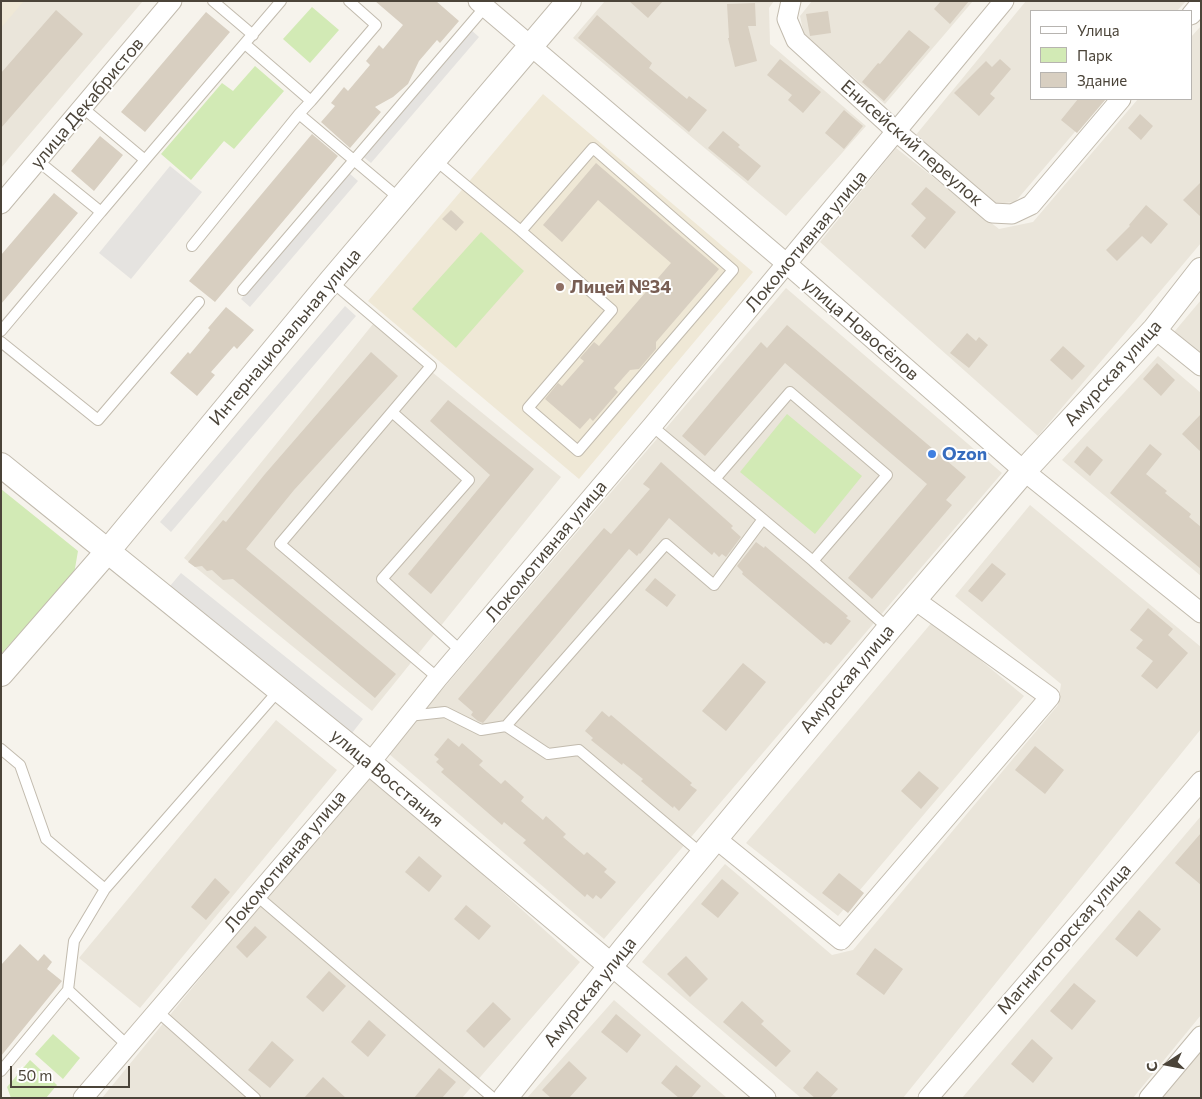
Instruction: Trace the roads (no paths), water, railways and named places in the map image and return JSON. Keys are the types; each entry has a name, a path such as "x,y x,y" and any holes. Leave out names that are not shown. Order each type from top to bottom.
{"street":[{"name":"улица Декабристов","path":"4,194 38,160 172,1"},
{"name":"Интернациональная улица","path":"1,674 107,552 331,281 569,1"},
{"name":"Енисейский переулок","path":"791,1 787,19 796,40 897,132 992,213 1012,214 1031,205 1120,100"},
{"name":"Локомотивная улица","path":"83,1098 370,763 438,678 652,426 1004,1"},
{"path":"1192,14 1201,3"},
{"name":"улица Новосёлов","path":"482,4 787,264 1024,471 1201,613"},
{"name":"Амурская улица","path":"505,1098 610,965 889,629 1024,471 1154,329 1201,270"},
{"path":"1154,329 1201,366"},
{"name":"улица Восстания","path":"1,465 370,763 766,1098"},
{"path":"709,846 841,940 1050,697 915,600"},
{"name":"Магнитогорская улица","path":"928,1098 1201,781"},
{"path":"1149,1098 1201,1036"}],"lane":[{"path":"213,1 253,35"},
{"path":"1,330 280,1"},
{"path":"192,246 299,114 376,25 349,1"},
{"path":"243,290 482,4"},
{"path":"245,44 311,101"},
{"path":"83,108 146,160"},
{"path":"299,114 400,199"},
{"path":"434,159 612,310 528,408 578,451 734,270 593,148 521,231"},
{"path":"38,160 100,212"},
{"path":"331,281 431,366 280,544 438,678"},
{"path":"1,342 98,420 199,302"},
{"path":"715,479 790,392 887,475 813,562"},
{"path":"392,412 469,480 382,578 461,651"},
{"path":"652,426 763,519 889,629"},
{"path":"408,716 445,712 482,730 506,726 666,544 714,585 763,519"},
{"path":"1,1070 68,990 74,941 105,889 279,690"},
{"path":"506,726 548,754 579,750 709,846"},
{"path":"1,749 20,765 46,839 105,889"},
{"path":"257,896 493,1098"},
{"path":"68,990 127,1045"},
{"path":"157,1011 255,1098"}],"place":[{"name":"Лицей №34","path":"560,287"},
{"name":"Ozon","path":"932,454"}]}
